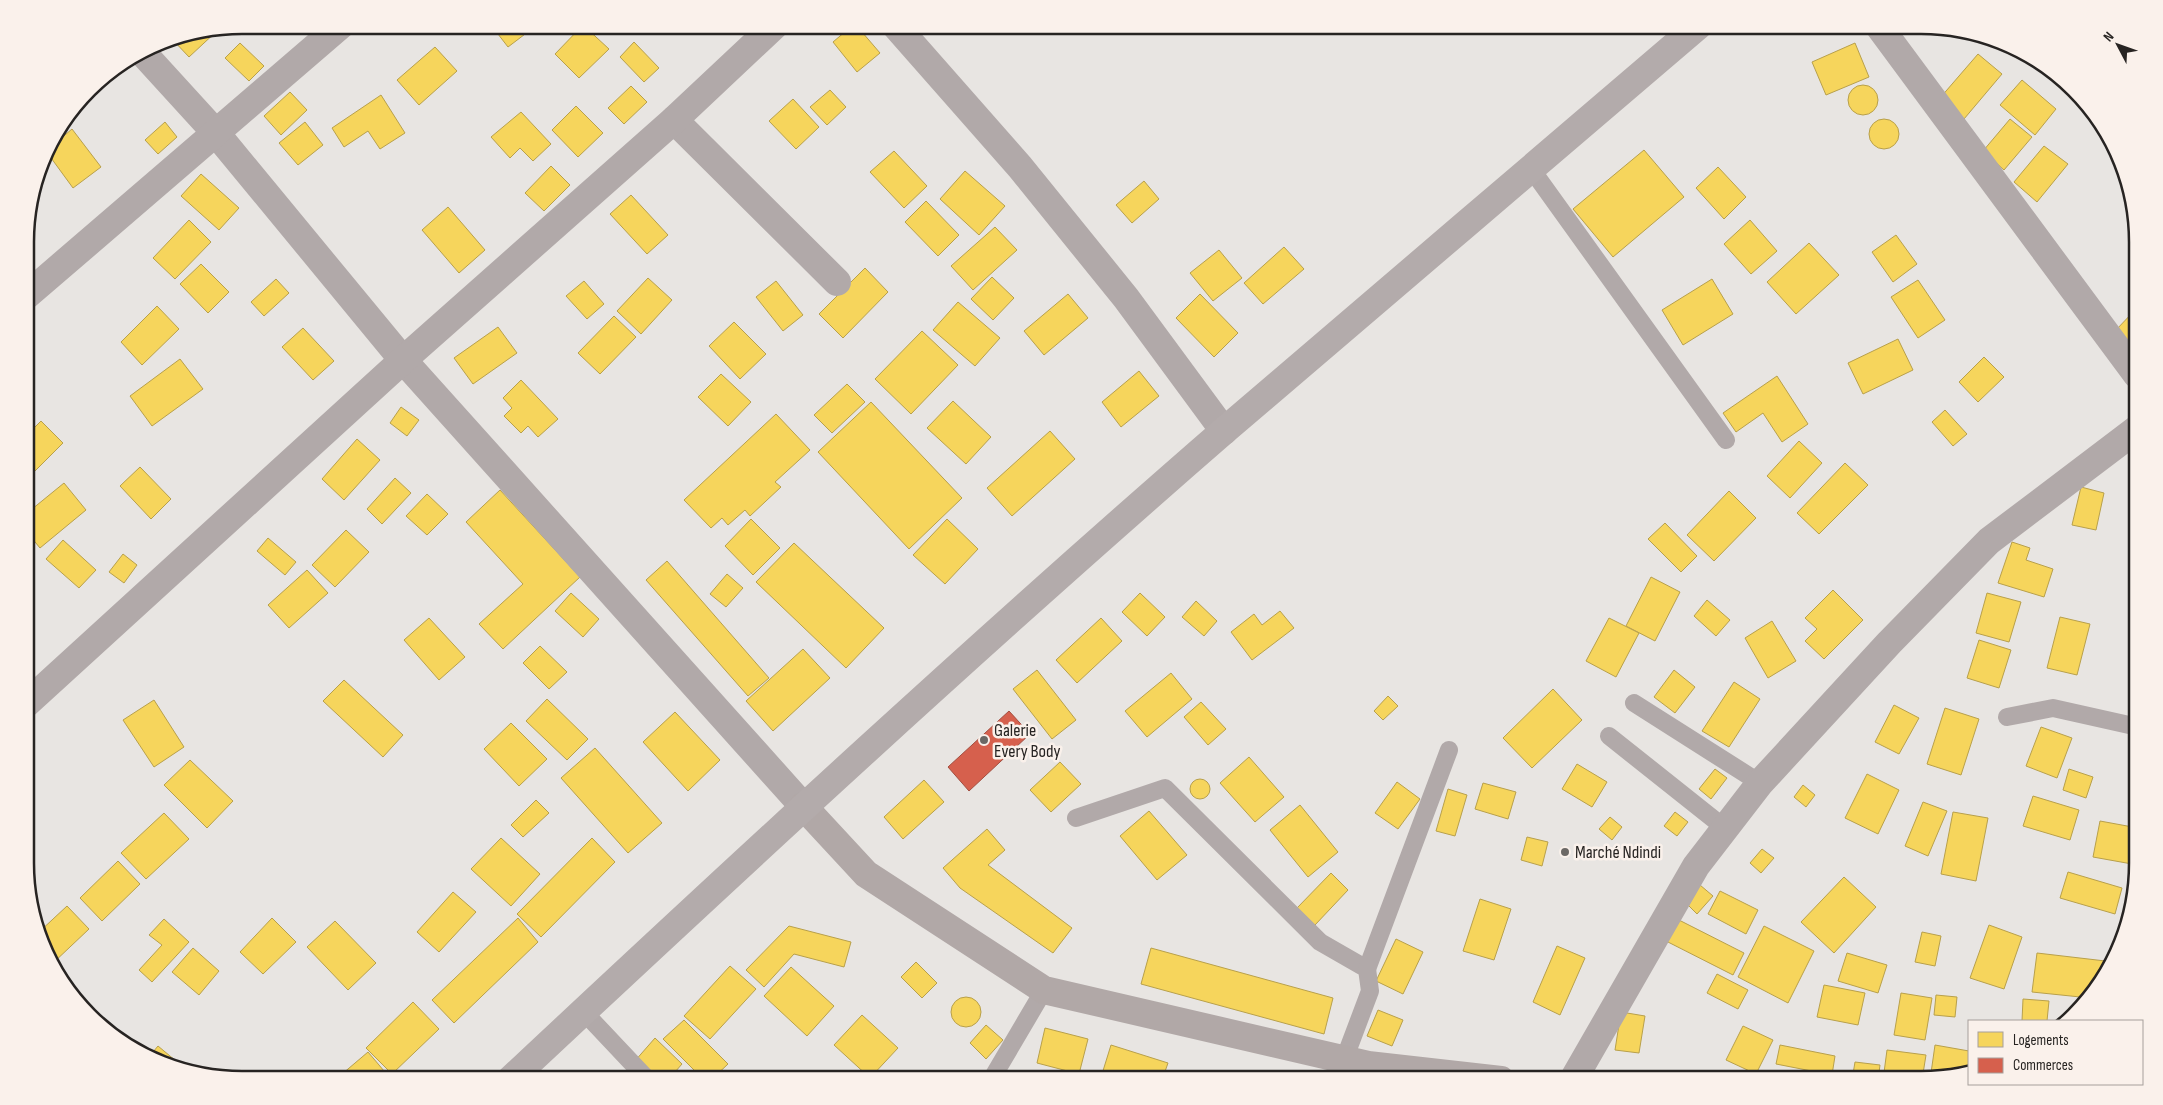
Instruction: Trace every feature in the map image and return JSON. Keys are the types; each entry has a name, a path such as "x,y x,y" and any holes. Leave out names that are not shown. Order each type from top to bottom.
{"main road":[{"path":"520,1071 803,806 1224,431 1532,170 1689,34"}],"street":[{"path":"34,289 330,34"},
{"path":"34,697 403,360 674,120 766,34"},
{"path":"903,34 1020,167 1126,298 1224,431"},
{"path":"1885,34 2129,364"},
{"path":"146,57 215,132 403,360 866,874 1044,990 1359,1068 1394,1071"},
{"path":"674,120 837,282"},
{"path":"1578,1071 1696,866 1760,783 1889,643 1989,542 2129,435"}],"lane":[{"path":"1532,170 1726,440"},
{"path":"1634,703 1760,783"},
{"path":"2008,717 2053,708 2129,725"},
{"path":"1609,736 1726,829"},
{"path":"1359,1068 1370,991 1367,969 1449,750"},
{"path":"1076,818 1165,788 1320,942 1367,969"},
{"path":"996,1071 1044,990"},
{"path":"583,1011 640,1071"}],"building: Logements":[{"path":"498,34 525,34 508,47"},
{"path":"574,34 593,34 609,49 579,78 555,54"},
{"path":"842,34 864,34 880,53 857,72 833,42"},
{"path":"211,36 189,57 177,44"},
{"path":"634,42 659,68 644,82 620,57"},
{"path":"240,43 264,66 249,81 225,58"},
{"path":"1855,43 1869,77 1826,95 1812,62"},
{"path":"435,47 457,71 419,105 397,80"},
{"path":"1978,54 2002,74 1964,119 1940,98"},
{"path":"2022,80 2056,109 2035,135 2000,105"},
{"path":"1863,85 1869,86 1877,94 1877,106 1869,114 1863,115 1857,114 1849,106 1848,100 1849,94 1857,86"},
{"path":"631,86 647,102 624,124 608,108"},
{"path":"830,90 846,107 827,125 810,107"},
{"path":"290,92 307,110 281,135 264,116"},
{"path":"381,95 405,133 380,149 368,131 344,147 332,128"},
{"path":"793,99 819,127 796,149 769,121"},
{"path":"576,106 603,133 578,157 552,130"},
{"path":"521,112 551,144 533,161 520,148 510,158 491,137"},
{"path":"1884,119 1890,120 1898,128 1898,140 1890,148 1884,149 1878,148 1870,140 1869,134 1870,128 1878,120"},
{"path":"2010,119 2032,137 2004,170 1983,151"},
{"path":"165,122 177,137 158,154 145,140"},
{"path":"305,122 323,145 298,165 279,143"},
{"path":"72,129 101,167 73,188 51,158 61,138"},
{"path":"2044,146 2068,164 2037,202 2014,182"},
{"path":"1644,150 1684,197 1613,257 1573,209"},
{"path":"894,151 927,186 904,208 870,172"},
{"path":"551,166 570,185 544,211 525,193"},
{"path":"1718,167 1746,197 1724,219 1696,188"},
{"path":"965,171 1005,206 979,235 940,199"},
{"path":"201,174 239,208 219,230 181,196"},
{"path":"1144,181 1159,199 1132,223 1116,205"},
{"path":"631,195 668,235 647,254 610,214"},
{"path":"926,201 959,235 938,256 905,222"},
{"path":"448,207 485,250 459,273 422,230"},
{"path":"189,220 211,242 175,279 153,258"},
{"path":"1750,220 1777,251 1751,274 1724,244"},
{"path":"995,227 1017,250 973,290 951,266"},
{"path":"1896,235 1917,264 1893,282 1872,252"},
{"path":"1809,243 1839,275 1796,314 1767,282"},
{"path":"1284,247 1304,269 1263,304 1244,283"},
{"path":"1219,250 1242,278 1213,301 1190,273"},
{"path":"201,264 229,292 208,313 180,284"},
{"path":"865,268 888,292 843,338 819,314"},
{"path":"992,277 1014,298 993,320 971,299"},
{"path":"648,278 672,300 641,334 617,311"},
{"path":"276,279 289,293 264,316 251,302"},
{"path":"1712,279 1733,314 1683,345 1662,310"},
{"path":"1918,280 1945,320 1918,338 1891,297"},
{"path":"584,281 604,304 587,319 566,296"},
{"path":"776,281 803,315 783,331 756,297"},
{"path":"1068,294 1088,318 1044,355 1024,331"},
{"path":"1200,294 1238,333 1214,357 1176,318"},
{"path":"958,302 1000,338 975,366 933,330"},
{"path":"157,306 179,329 142,365 121,342"},
{"path":"614,316 636,337 600,374 578,353"},
{"path":"2129,316 2129,345 2115,331"},
{"path":"734,322 766,354 740,379 709,346"},
{"path":"498,327 517,353 473,384 454,358"},
{"path":"303,328 334,361 313,380 282,347"},
{"path":"922,331 958,365 911,414 875,379"},
{"path":"1898,339 1913,370 1863,394 1848,363"},
{"path":"1984,357 2004,377 1978,402 1959,382"},
{"path":"180,359 203,389 152,426 130,396"},
{"path":"1139,371 1159,396 1121,427 1102,402"},
{"path":"721,374 751,402 728,426 698,397"},
{"path":"1777,376 1808,424 1782,442 1763,413 1736,432 1723,413"},
{"path":"521,380 558,419 538,437 528,426 521,433 504,416 512,408 503,398"},
{"path":"847,384 865,402 832,433 814,415"},
{"path":"953,401 991,437 966,464 927,428"},
{"path":"871,402 962,498 909,549 818,452"},
{"path":"401,407 419,420 407,436 390,423"},
{"path":"1945,410 1967,434 1953,446 1932,422"},
{"path":"776,414 810,450 775,482 781,487 750,516 745,510 728,525 722,518 711,528 684,500"},
{"path":"41,421 63,443 34,472 34,428"},
{"path":"1050,431 1075,459 1012,516 987,488"},
{"path":"357,439 380,460 344,500 322,479"},
{"path":"1799,441 1822,463 1790,498 1767,476"},
{"path":"1845,463 1868,485 1819,534 1797,513"},
{"path":"140,467 171,499 151,519 120,486"},
{"path":"395,478 411,493 382,524 367,509"},
{"path":"64,483 86,510 40,548 34,541 34,507"},
{"path":"2081,487 2104,493 2096,530 2072,525"},
{"path":"500,490 580,577 503,649 479,624 523,584 466,522"},
{"path":"1729,491 1756,518 1714,561 1687,535"},
{"path":"427,494 448,514 427,535 406,516"},
{"path":"751,519 780,548 753,575 725,546"},
{"path":"947,519 978,549 945,584 913,555"},
{"path":"1665,523 1697,556 1681,572 1648,539"},
{"path":"346,530 369,552 335,587 312,565"},
{"path":"268,538 296,562 285,575 257,551"},
{"path":"63,540 96,570 79,588 46,559"},
{"path":"2012,542 2030,548 2026,560 2053,569 2044,597 1998,583"},
{"path":"794,543 884,628 846,668 756,582"},
{"path":"123,554 137,565 124,583 109,572"},
{"path":"667,561 769,678 748,696 646,580"},
{"path":"307,570 328,593 289,628 268,605"},
{"path":"727,574 743,588 726,607 710,594"},
{"path":"1651,577 1680,592 1655,641 1626,626"},
{"path":"1833,590 1863,620 1824,659 1805,641 1817,629 1805,618"},
{"path":"571,593 599,619 583,637 555,611"},
{"path":"1140,593 1165,617 1147,636 1122,612"},
{"path":"1987,593 2021,602 2009,642 1976,633"},
{"path":"1707,600 1730,620 1716,636 1694,616"},
{"path":"1196,601 1217,621 1204,636 1182,617"},
{"path":"1280,611 1294,628 1252,660 1231,632 1254,614 1262,625"},
{"path":"2060,617 2090,624 2077,675 2047,668"},
{"path":"429,618 465,657 439,680 404,640"},
{"path":"1101,618 1122,641 1077,683 1056,660"},
{"path":"1609,618 1639,633 1616,677 1586,661"},
{"path":"1772,621 1796,661 1768,678 1745,638"},
{"path":"1979,640 2011,650 1999,688 1967,678"},
{"path":"540,646 567,672 549,689 523,663"},
{"path":"803,649 830,678 773,731 746,701"},
{"path":"1037,670 1076,720 1052,739 1013,689"},
{"path":"1674,670 1695,687 1675,713 1654,697"},
{"path":"1171,673 1192,699 1147,737 1125,711"},
{"path":"344,680 403,735 383,757 323,701"},
{"path":"1734,682 1760,699 1729,747 1702,731"},
{"path":"1553,689 1582,720 1532,768 1503,738"},
{"path":"1388,696 1398,706 1383,720 1374,711"},
{"path":"547,699 588,739 567,760 526,721"},
{"path":"154,700 184,747 154,767 123,720"},
{"path":"1201,702 1226,729 1208,745 1184,717"},
{"path":"1894,705 1919,718 1899,754 1875,742"},
{"path":"1945,708 1979,719 1961,775 1927,764"},
{"path":"675,712 720,760 688,791 643,742"},
{"path":"511,723 547,759 519,786 484,749"},
{"path":"2041,727 2072,738 2057,778 2026,766"},
{"path":"595,748 662,823 628,853 561,778"},
{"path":"1249,757 1284,797 1255,822 1220,783"},
{"path":"190,760 233,801 207,828 164,785"},
{"path":"1060,762 1081,784 1051,812 1030,790"},
{"path":"1577,764 1607,782 1592,807 1562,789"},
{"path":"1715,769 1727,778 1711,799 1699,789"},
{"path":"2069,769 2093,777 2086,798 2063,790"},
{"path":"1867,774 1899,790 1878,834 1845,818"},
{"path":"1200,779 1207,782 1210,789 1207,796 1200,799 1193,796 1190,789 1193,782"},
{"path":"924,780 944,802 903,839 884,817"},
{"path":"1397,782 1420,799 1398,829 1375,813"},
{"path":"1483,783 1516,792 1508,819 1475,809"},
{"path":"1803,785 1815,795 1806,807 1794,797"},
{"path":"1448,789 1467,795 1455,836 1436,831"},
{"path":"2033,796 2079,810 2070,840 2023,826"},
{"path":"536,800 549,813 523,837 511,825"},
{"path":"1923,802 1947,811 1928,856 1905,846"},
{"path":"1300,805 1338,852 1308,877 1270,830"},
{"path":"1149,811 1187,855 1157,880 1120,836"},
{"path":"1675,812 1688,822 1677,836 1664,826"},
{"path":"1953,812 1988,818 1976,881 1941,874"},
{"path":"164,813 189,839 146,879 121,853"},
{"path":"1610,817 1622,827 1612,840 1599,829"},
{"path":"2100,821 2129,826 2129,863 2093,857"},
{"path":"987,829 1005,850 988,865 1072,928 1053,953 960,888 943,868"},
{"path":"1527,837 1548,842 1542,866 1521,860"},
{"path":"501,838 540,874 511,906 471,869"},
{"path":"592,838 615,862 541,937 517,914"},
{"path":"1762,849 1774,858 1761,873 1750,863"},
{"path":"118,861 140,884 102,921 80,898"},
{"path":"2068,872 2122,888 2115,914 2060,898"},
{"path":"1331,873 1348,890 1315,925 1297,908"},
{"path":"1844,877 1876,907 1834,953 1801,922"},
{"path":"1700,885 1713,896 1697,914 1685,902"},
{"path":"1720,891 1758,910 1746,934 1708,914"},
{"path":"453,892 476,912 439,952 417,932"},
{"path":"1480,899 1511,909 1494,960 1463,951"},
{"path":"67,906 89,929 57,959 44,927"},
{"path":"272,918 296,942 263,974 240,952"},
{"path":"518,918 538,942 454,1023 432,1000"},
{"path":"1675,918 1744,953 1733,975 1664,940"},
{"path":"164,919 189,942 152,982 139,970 162,945 149,935"},
{"path":"335,921 376,963 348,990 307,947"},
{"path":"1989,925 2022,937 2004,989 1970,978"},
{"path":"789,926 851,942 844,967 794,954 764,987 746,970"},
{"path":"1764,926 1814,951 1788,1003 1738,977"},
{"path":"1922,932 1941,936 1935,966 1915,962"},
{"path":"1396,939 1423,952 1403,994 1376,981"},
{"path":"1557,946 1585,958 1560,1015 1533,1002"},
{"path":"193,948 219,971 199,995 172,972"},
{"path":"1151,948 1333,998 1324,1034 1141,984"},
{"path":"1847,953 1887,965 1878,993 1838,981"},
{"path":"2037,953 2105,961 2081,997 2032,992"},
{"path":"916,962 937,983 922,998 901,977"},
{"path":"730,966 756,989 710,1039 684,1016"},
{"path":"791,967 834,1006 807,1036 764,996"},
{"path":"1717,974 1748,990 1738,1009 1707,993"},
{"path":"1824,985 1865,993 1858,1025 1817,1017"},
{"path":"1901,993 1932,998 1925,1040 1894,1035"},
{"path":"1936,995 1957,997 1955,1017 1934,1015"},
{"path":"966,997 972,998 980,1006 980,1018 972,1026 966,1027 960,1026 952,1018 951,1012 952,1006 960,998"},
{"path":"2023,999 2049,1001 2047,1020 2022,1020"},
{"path":"413,1002 439,1029 395,1071 389,1071 366,1048"},
{"path":"1378,1010 1403,1020 1392,1046 1367,1036"},
{"path":"1621,1012 1645,1016 1639,1053 1615,1050"},
{"path":"862,1015 898,1048 877,1071 862,1071 834,1045"},
{"path":"684,1020 728,1064 721,1071 695,1071 663,1039"},
{"path":"986,1025 1003,1040 986,1059 970,1043"},
{"path":"1743,1026 1773,1040 1758,1071 1750,1071 1726,1060"},
{"path":"1045,1028 1088,1039 1080,1071 1068,1071 1037,1063"},
{"path":"655,1038 682,1064 676,1071 644,1071 634,1062"},
{"path":"1111,1045 1168,1063 1165,1071 1103,1071"},
{"path":"1780,1045 1835,1056 1833,1071 1812,1071 1776,1064"},
{"path":"1935,1045 1968,1051 1968,1066 1931,1071"},
{"path":"158,1046 175,1060 162,1055 153,1052"},
{"path":"1887,1050 1926,1055 1923,1071 1884,1071"},
{"path":"368,1052 384,1071 346,1071"},
{"path":"1855,1062 1880,1065 1879,1071 1854,1071"}],"building: Commerces":[{"path":"1009,711 1030,734 969,791 948,767"}],"place":[{"name":"Galerie Every Body","path":"984,740"},
{"name":"Marché Ndindi","path":"1565,852"}]}
